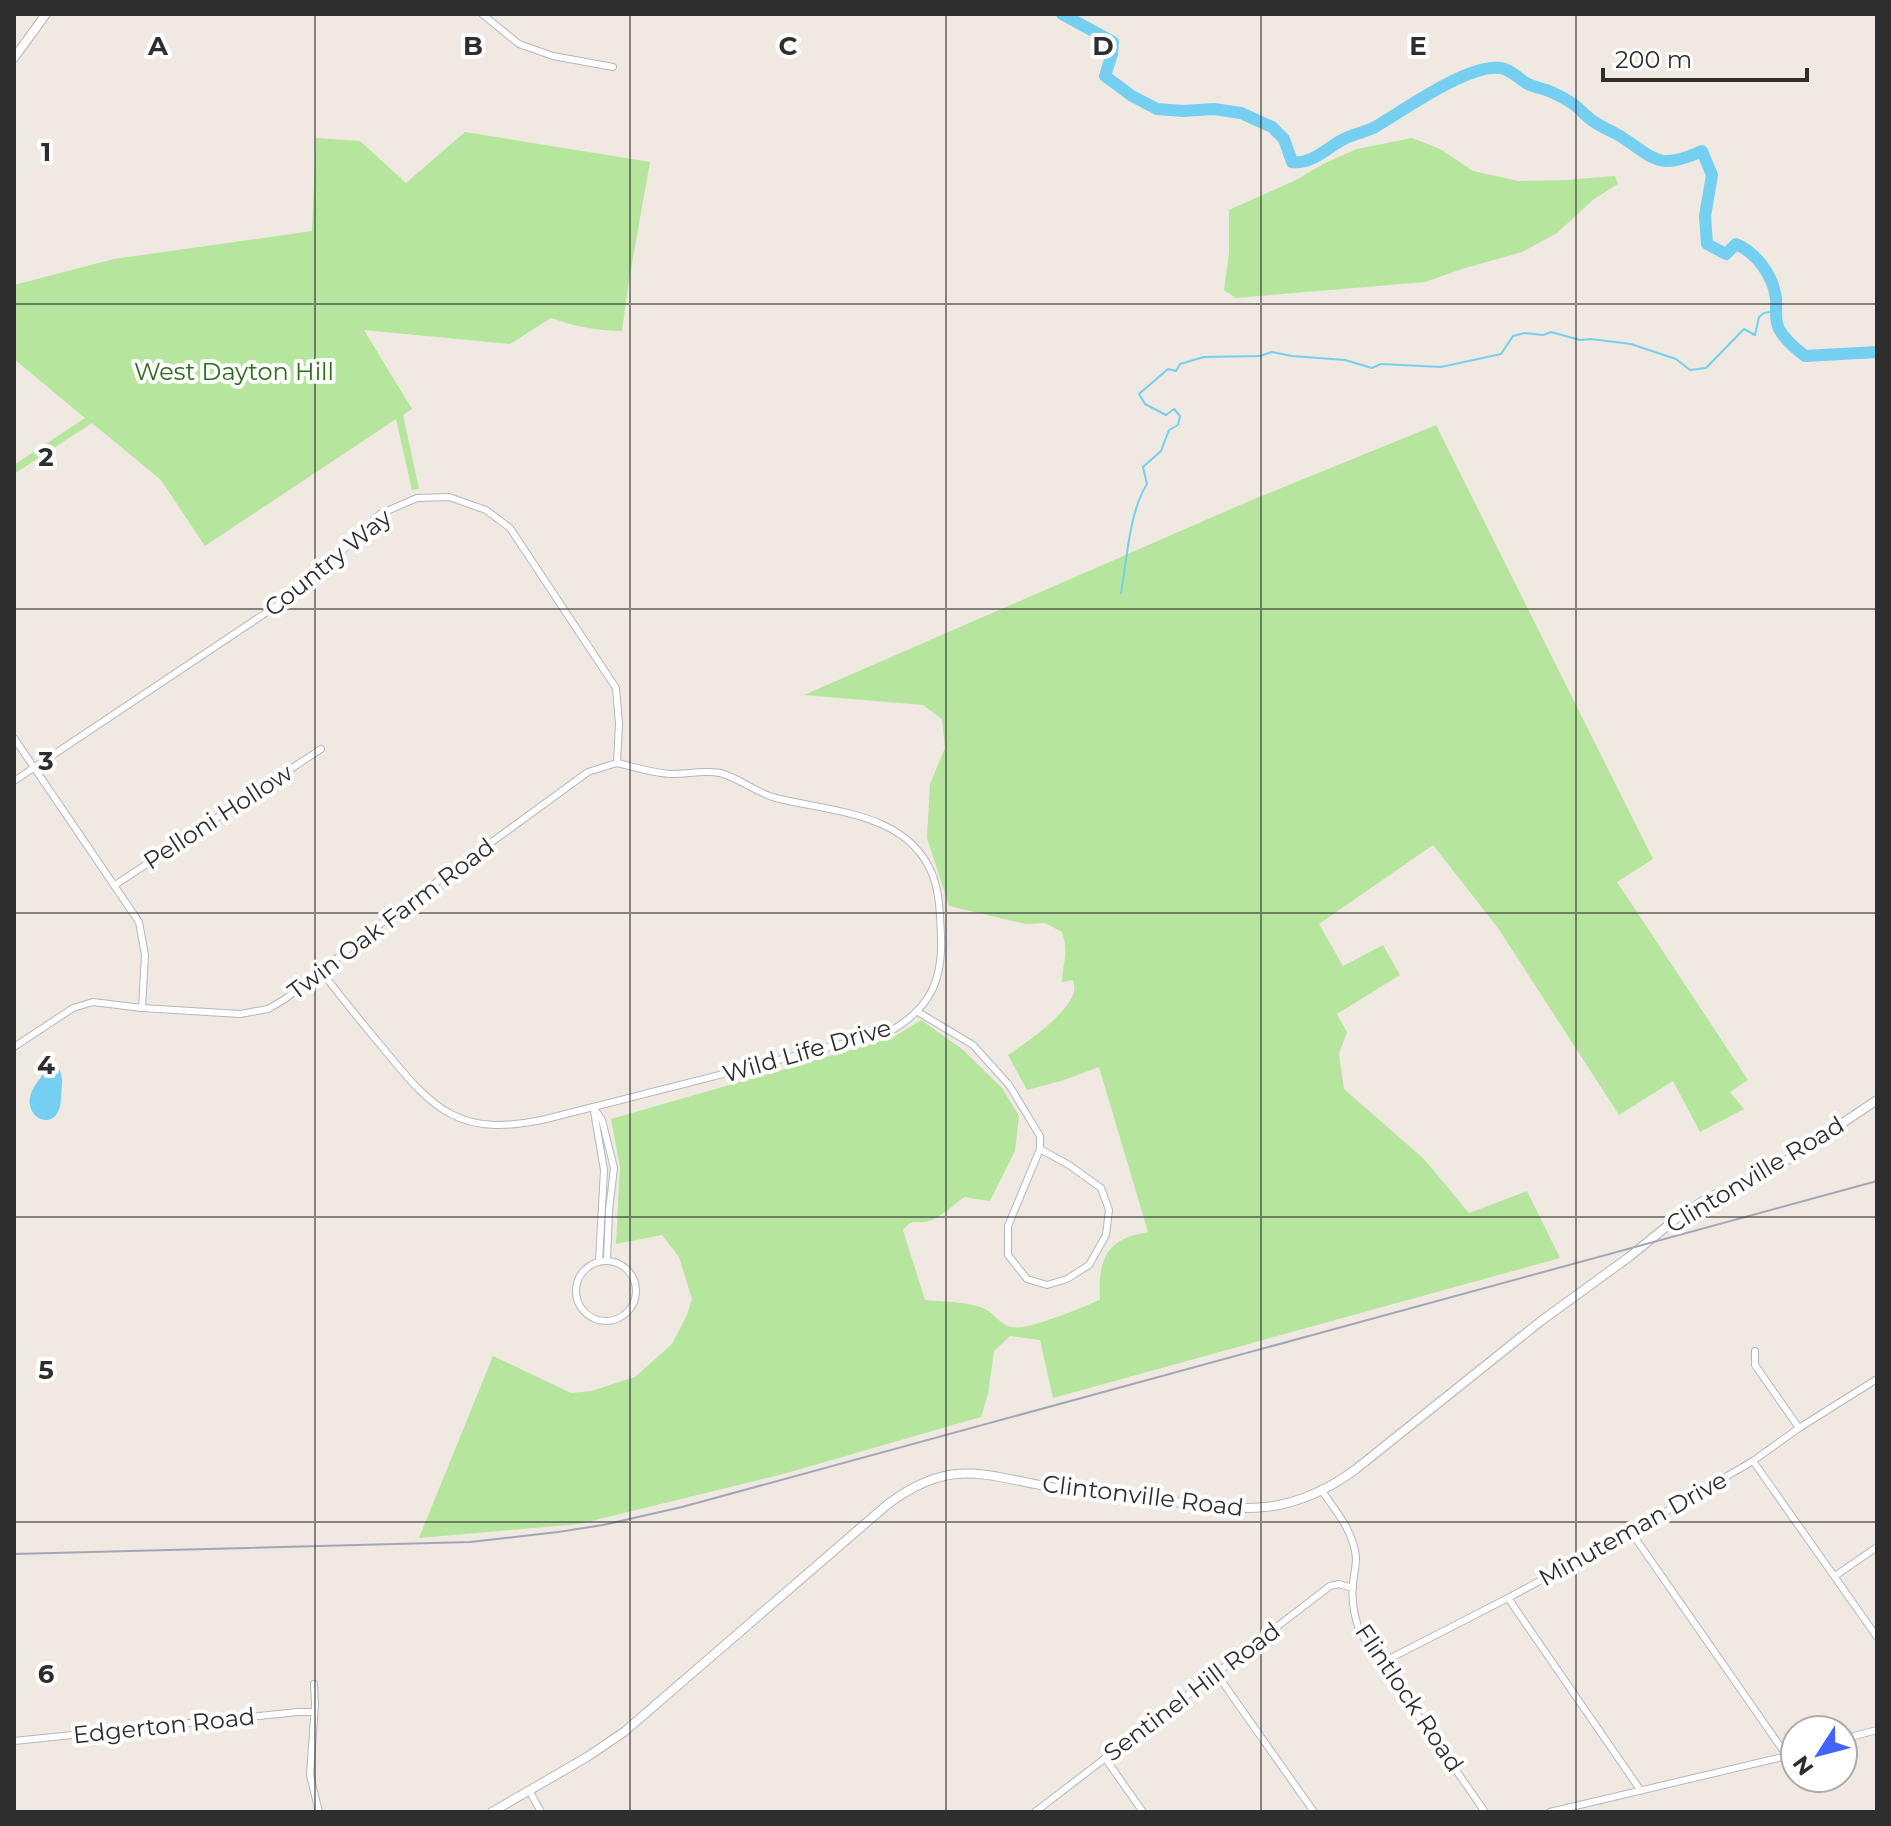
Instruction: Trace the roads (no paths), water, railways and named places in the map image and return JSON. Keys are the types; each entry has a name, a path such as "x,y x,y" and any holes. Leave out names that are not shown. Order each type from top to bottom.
{"street":[{"path":"14,58 46,14"},
{"path":"482,14 519,44 553,56 613,67"},
{"name":"Country Way","path":"14,781 279,604 332,561 380,514 417,498 449,497 486,510 510,528 616,688 619,724 617,763"},
{"path":"14,738 139,922 145,955 142,1008"},
{"name":"Pelloni Hollow","path":"115,885 321,749"},
{"name":"Twin Oak Farm Road","path":"14,1047 73,1008 93,1002 240,1014 268,1009 588,772 617,763"},
{"name":"Wild Life Drive","path":"321,971 410,1082 429,1100 449,1113 478,1124 500,1127 525,1124 889,1032 918,1012 938,978 940,912 930,868 909,842 869,818 775,798 723,774 671,774 617,763"},
{"path":"918,1012 973,1045 1009,1085 1040,1136 1040,1149 1008,1226 1008,1255 1027,1279 1047,1285 1067,1279 1089,1265 1106,1235 1109,1210 1101,1188 1092,1179 1040,1149"},
{"name":"Clintonville Road","path":"492,1812 601,1748 632,1726 888,1504 927,1480 958,1473 980,1473 1082,1492 1234,1509 1269,1508 1322,1491 1356,1469 1682,1214 1797,1154 1877,1100"},
{"path":"593,1107 602,1120 614,1168 605,1214"},
{"path":"593,1107 604,1170 603,1261"},
{"path":"604,1170 614,1168"},
{"path":"603,1261 622,1265 630,1272 637,1291 630,1310 605,1322 587,1315 580,1307 575,1288 584,1270 592,1263 603,1261"},
{"path":"1755,1351 1755,1365 1799,1428"},
{"name":"Minuteman Drive","path":"1381,1663 1631,1532 1753,1461 1877,1379"},
{"path":"1753,1461 1877,1637"},
{"name":"Flintlock Road","path":"1322,1491 1352,1539 1356,1558 1354,1616 1360,1632 1485,1812"},
{"path":"1631,1532 1779,1745"},
{"path":"1835,1576 1877,1547"},
{"name":"Sentinel Hill Road","path":"1035,1812 1330,1586 1339,1584 1353,1588"},
{"path":"1508,1598 1641,1791"},
{"path":"1216,1673 1314,1812"},
{"path":"314,1684 310,1775 319,1812"},
{"name":"Edgerton Road","path":"14,1741 314,1712"},
{"path":"1105,1758 1143,1812"},
{"path":"1550,1812 1779,1758"},
{"path":"529,1790 541,1812"}],"water":[{"path":"54,1066 58,1067 61,1075 61,1098 59,1110 47,1120 34,1113 30,1095 42,1076"}],"waterway":[{"path":"1062,14 1113,42 1105,76 1132,96 1157,109 1214,109 1241,113 1272,127 1284,139 1292,162 1314,158 1339,141 1375,127 1470,73 1486,69 1507,70 1529,84 1565,99 1596,123 1658,160 1676,160 1702,151 1712,175 1705,216 1707,244 1726,254 1736,244 1763,266 1776,298 1777,325 1787,341 1805,356 1877,352"},
{"path":"1121,593 1132,522 1147,484 1143,467 1161,451 1169,430 1178,425 1180,416 1174,409 1166,415 1145,404 1139,394 1168,369 1176,371 1180,364 1204,357 1260,356 1272,352 1345,360 1372,368 1381,364 1441,367 1501,354 1513,336 1551,332 1580,340 1631,344 1676,359 1690,370 1706,368 1744,329 1755,335 1759,317 1776,311"}],"railway":[{"path":"14,1554 470,1542 603,1525 682,1507 1877,1181"}],"park label":[{"name":"West Dayton Hill","path":"234,372"}]}
